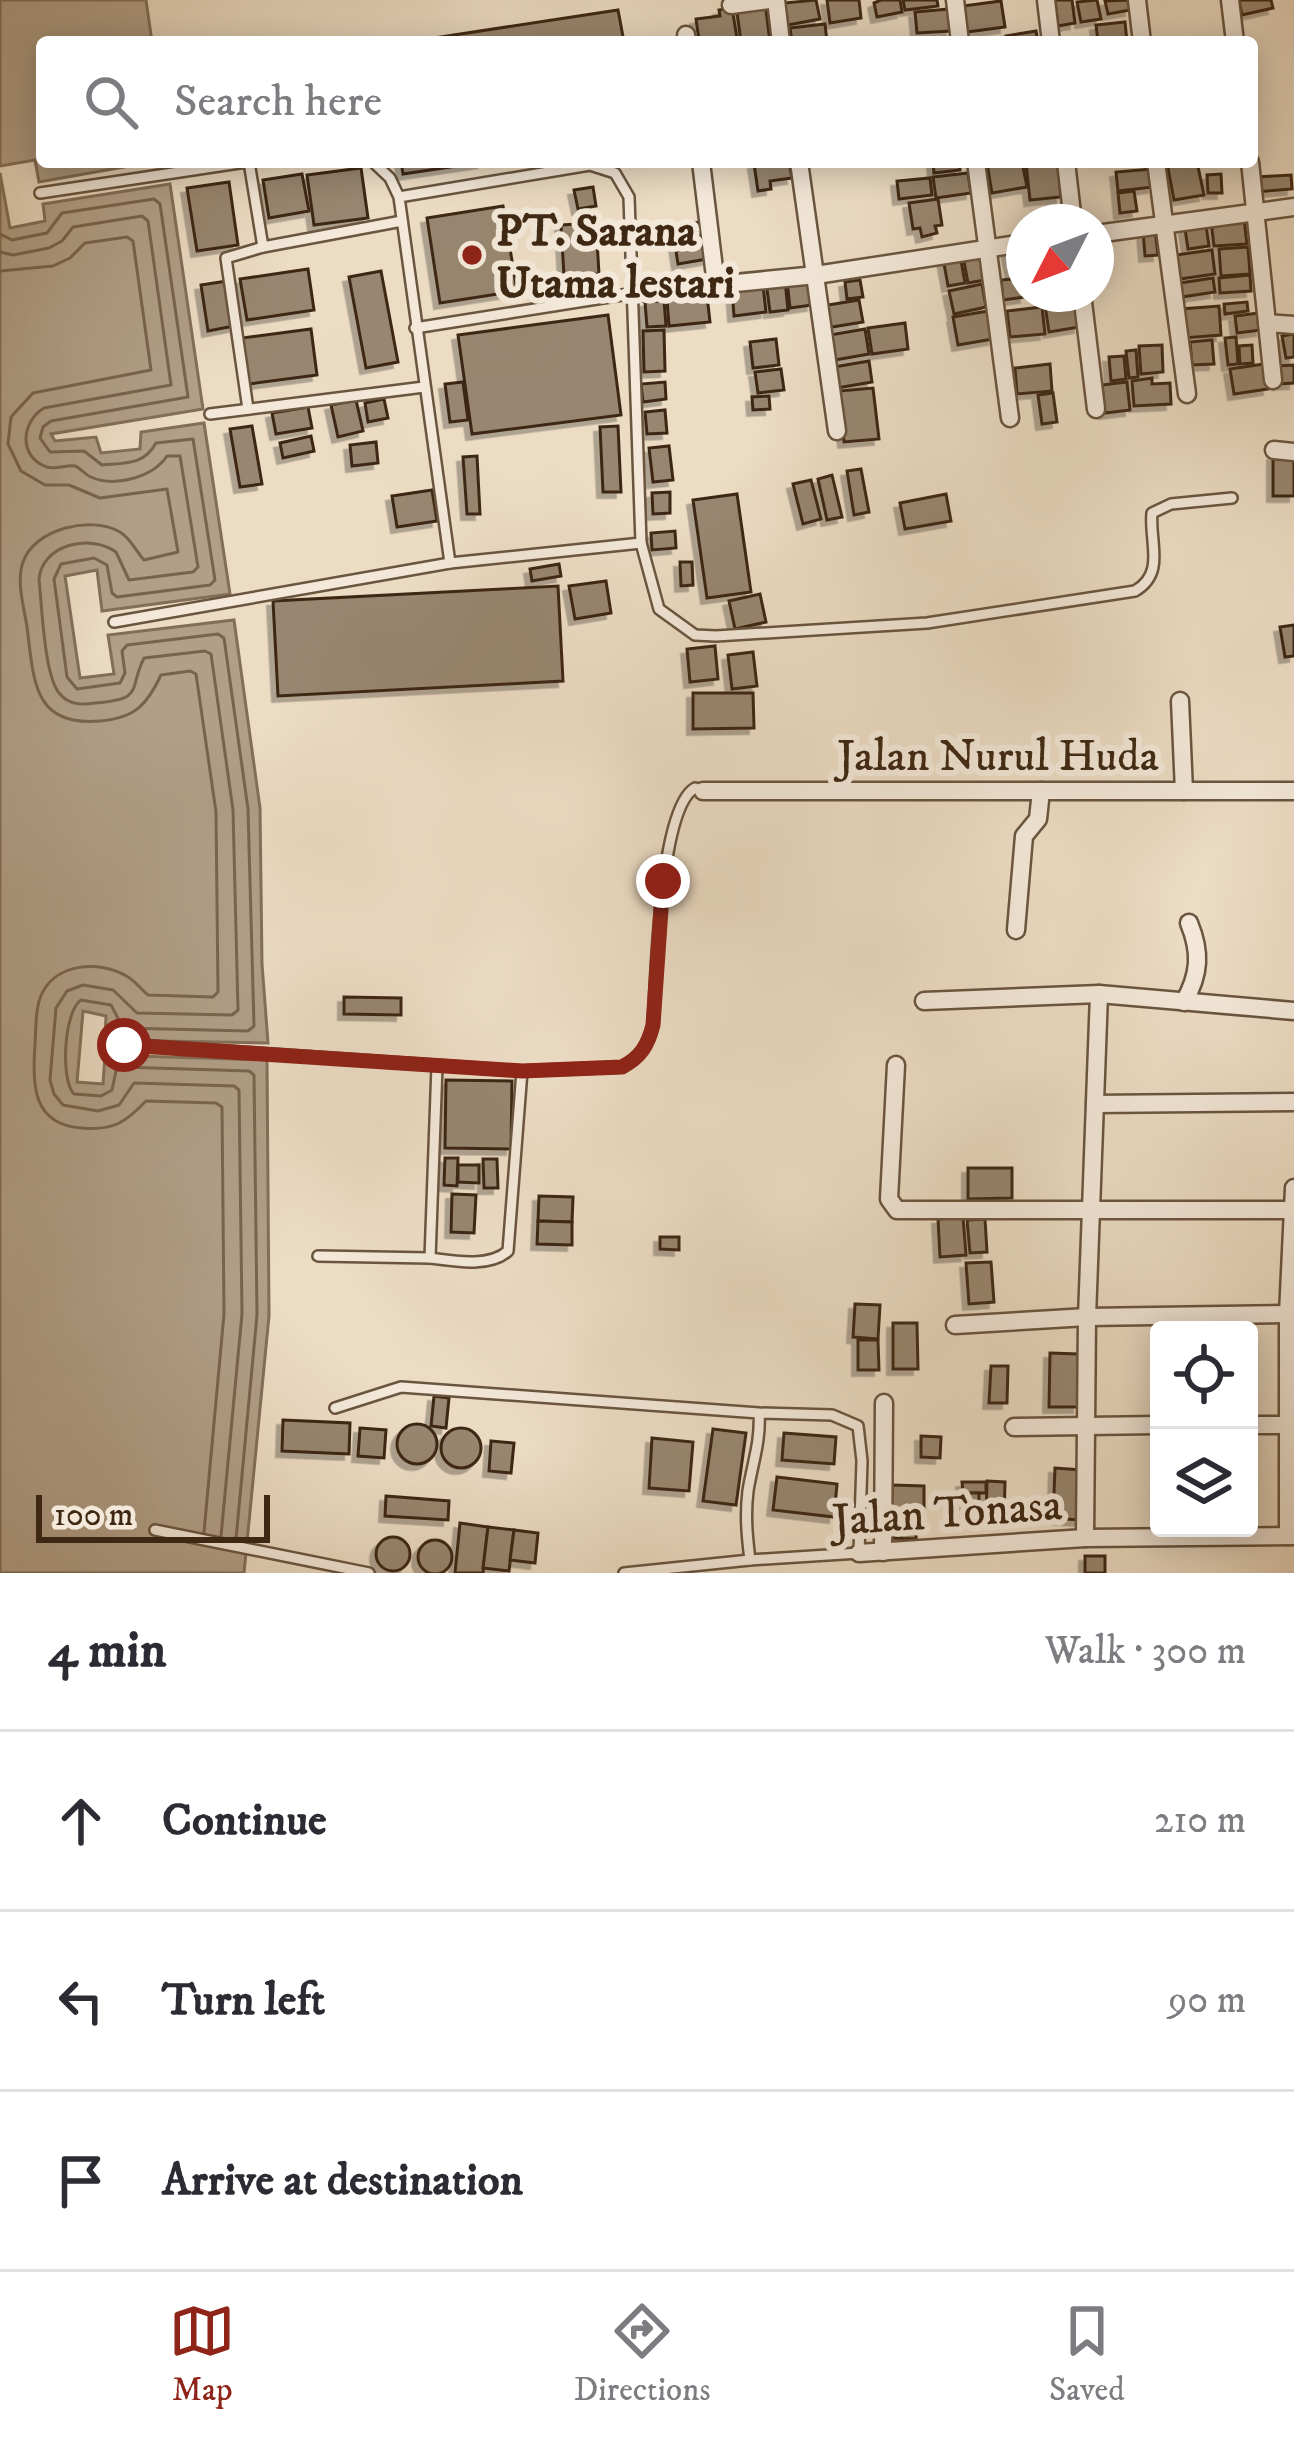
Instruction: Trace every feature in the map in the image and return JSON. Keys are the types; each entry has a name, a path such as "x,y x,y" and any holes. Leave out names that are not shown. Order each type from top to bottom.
{"street":[{"path":"731,5 772,0 780,36"},
{"path":"955,0 959,36"},
{"path":"1046,0 1050,36"},
{"path":"1137,0 1141,36"},
{"path":"1230,0 1234,36"},
{"path":"702,168 716,285"},
{"path":"800,168 837,430"},
{"path":"977,168 1010,418"},
{"path":"1067,168 1071,204"},
{"path":"1157,168 1187,394"},
{"path":"1251,168 1273,380"},
{"path":"1114,231 1294,207"},
{"path":"635,293 816,275 1006,245"},
{"path":"1084,312 1096,410"},
{"path":"1267,323 1294,325"},
{"path":"1274,450 1294,452"},
{"path":"1180,700 1184,791"},
{"name":"Jalan Nurul Huda","path":"703,791 1294,791"},
{"path":"1016,930 1024,836 1038,819 1041,791"},
{"path":"1184,1002 1197,972 1198,948 1189,923"},
{"path":"1084,1538 1099,994"},
{"path":"924,1001 1099,994 1294,1011"},
{"path":"896,1066 889,1198 897,1210 1294,1210"},
{"path":"1094,1104 1294,1102"},
{"path":"1291,1536 1288,1314 1294,1188"},
{"path":"955,1325 1087,1317 1288,1314"},
{"path":"884,1403 884,1552"},
{"path":"1258,1425 1290,1424"},
{"path":"1014,1426 1150,1425"},
{"name":"Jalan Tonasa","path":"859,1553 1084,1538 1291,1536"}],"lane":[{"path":"40,194 208,168"},
{"path":"248,168 262,247"},
{"path":"379,168 399,197 451,563"},
{"path":"399,197 572,168"},
{"path":"606,168 622,179 629,197 641,543 659,609 695,634 927,623 1135,591 1145,586 1155,566 1152,513 1171,504 1232,498"},
{"path":"248,409 226,258 402,221"},
{"path":"415,328 635,293"},
{"path":"210,414 424,386"},
{"path":"113,622 451,563 641,543"},
{"path":"124,1045 522,1071 622,1067 649,1043 671,834 684,794 694,788 703,791"},
{"path":"430,1258 437,1066"},
{"path":"317,1256 501,1258 508,1251 522,1071"},
{"path":"335,1408 401,1387 832,1414 858,1426 862,1461 859,1553"},
{"path":"750,1560 748,1488 759,1439 759,1413"},
{"path":"155,1530 369,1573"},
{"name":"Jalan Tonasa","path":"624,1573 859,1553"}],"water":[{"path":"0,0 146,0 151,36 36,36 36,166 35,160 0,166"},
{"path":"36,168 118,168 39,182"},
{"path":"0,173 10,228 45,221 43,204 170,184 203,409 51,434 55,441 96,437 101,453 140,449 141,432 204,423 230,594 102,611 97,570 65,576 80,678 114,674 108,635 234,620 260,808 268,1043 105,1040 106,1016 83,1011 77,1082 103,1084 105,1055 267,1060 269,1316 244,1573 0,1573"}],"building":[{"path":"816,0 820,19 788,25 784,3"},
{"path":"827,0 859,0 861,18 830,23"},
{"path":"900,0 902,12 877,17 874,3"},
{"path":"903,0 937,0 938,6 905,10"},
{"path":"1055,0 1072,0 1075,23 1058,26"},
{"path":"1097,0 1101,19 1081,22 1077,2"},
{"path":"1128,0 1130,10 1108,14 1105,1"},
{"path":"1239,0 1271,0 1273,8 1242,15"},
{"path":"1001,1 1005,27 967,32 963,6"},
{"path":"765,2 769,36 740,36 736,5"},
{"path":"732,8 737,36 698,36 696,19 720,16 719,10"},
{"path":"949,9 951,31 917,33 915,12"},
{"path":"618,10 623,36 447,36"},
{"path":"1125,22 1126,36 1097,36 1096,25"},
{"path":"825,24 826,36 791,36 790,28"},
{"path":"361,168 368,218 314,225 307,175"},
{"path":"402,168 444,168 403,174"},
{"path":"755,168 790,168 792,178 770,181 771,189 758,191"},
{"path":"934,168 960,168 960,170 934,173"},
{"path":"988,168 1023,168 1027,187 992,193"},
{"path":"1026,168 1059,168 1061,197 1030,200"},
{"path":"1168,168 1198,168 1204,195 1174,200"},
{"path":"1151,169 1153,187 1118,191 1116,172"},
{"path":"968,173 971,193 936,198 933,177"},
{"path":"302,174 309,211 269,218 263,180"},
{"path":"1221,174 1222,193 1208,193 1207,175"},
{"path":"1291,175 1292,189 1256,192 1255,177"},
{"path":"930,178 932,195 899,199 897,181"},
{"path":"229,182 238,245 197,251 187,188"},
{"path":"593,187 596,206 578,209 574,190"},
{"path":"1134,191 1137,211 1120,213 1118,193"},
{"path":"938,199 942,225 935,226 937,233 922,237 920,228 913,229 909,203"},
{"name":"PT. Sarana Utama lestari","path":"503,206 517,291 440,303 427,218"},
{"path":"1244,219 1247,244 1214,246 1211,221"},
{"path":"701,222 707,259 678,264 672,226"},
{"path":"596,223 599,274 564,276 561,225"},
{"path":"1206,226 1209,246 1188,249 1185,229"},
{"path":"1155,230 1158,255 1145,256 1143,231"},
{"path":"1248,247 1250,274 1221,276 1219,249"},
{"path":"1212,250 1215,274 1180,279 1176,255"},
{"path":"985,252 990,279 968,283 963,256"},
{"path":"960,255 965,283 948,286 943,258"},
{"path":"308,269 314,310 247,320 240,279"},
{"path":"381,271 398,362 366,368 349,277"},
{"path":"1250,275 1251,291 1220,293 1219,278"},
{"path":"1213,278 1215,292 1182,297 1180,283"},
{"path":"809,279 812,305 790,308 787,281"},
{"path":"785,280 788,310 770,312 766,282"},
{"path":"860,280 863,297 847,299 845,282"},
{"path":"227,281 234,326 208,331 201,285"},
{"path":"982,284 986,307 954,314 949,291"},
{"path":"763,285 766,312 734,316 732,289"},
{"path":"707,296 710,322 669,326 667,300"},
{"path":"859,300 863,322 826,328 822,306"},
{"path":"664,301 666,326 647,327 645,302"},
{"path":"1247,302 1248,311 1225,314 1224,304"},
{"path":"1219,306 1221,335 1183,338 1181,309"},
{"path":"988,311 993,339 958,345 953,317"},
{"path":"1007,312 1043,312 1045,334 1010,337"},
{"path":"1046,312 1077,312 1079,327 1049,332"},
{"path":"1259,313 1261,330 1237,333 1235,316"},
{"path":"608,315 621,415 472,434 458,335"},
{"path":"905,323 908,349 872,354 868,328"},
{"path":"311,329 317,375 249,384 242,338"},
{"path":"865,329 869,354 835,360 830,335"},
{"path":"664,330 665,371 644,372 643,331"},
{"path":"1294,334 1294,357 1286,358 1282,336"},
{"path":"1236,337 1238,364 1228,365 1225,338"},
{"path":"776,339 779,365 753,368 750,342"},
{"path":"1212,340 1214,364 1192,365 1190,342"},
{"path":"1162,345 1163,372 1141,374 1139,346"},
{"path":"1252,345 1253,363 1240,364 1239,346"},
{"path":"1136,350 1138,377 1129,378 1126,351"},
{"path":"1124,356 1126,379 1111,381 1109,357"},
{"path":"869,361 872,382 837,388 834,367"},
{"path":"1050,364 1052,391 1017,394 1015,368"},
{"path":"1264,364 1268,389 1234,394 1230,369"},
{"path":"1294,365 1294,383 1278,384 1277,366"},
{"path":"781,369 784,390 758,393 755,372"},
{"path":"1152,378 1152,384 1170,383 1171,404 1134,406 1132,381"},
{"path":"463,382 468,420 450,422 445,384"},
{"path":"665,382 666,399 643,402 641,384"},
{"path":"1127,382 1130,410 1105,413 1102,385"},
{"path":"873,388 879,439 844,442 839,391"},
{"path":"1053,393 1057,422 1042,424 1038,395"},
{"path":"769,396 770,409 753,410 752,397"},
{"path":"384,399 388,418 368,422 365,403"},
{"path":"356,400 363,431 338,437 331,405"},
{"path":"308,407 312,428 276,434 272,413"},
{"path":"665,410 667,433 647,434 645,412"},
{"path":"252,426 262,484 240,487 230,429"},
{"path":"618,426 621,492 603,492 600,427"},
{"path":"311,436 314,451 283,458 280,443"},
{"path":"376,442 378,463 352,466 350,445"},
{"path":"669,446 673,480 653,482 649,448"},
{"path":"1273,455 1294,455 1294,496 1273,496"},
{"path":"477,456 480,514 467,514 463,457"},
{"path":"861,469 869,512 854,515 847,471"},
{"path":"832,475 842,517 827,520 818,479"},
{"path":"811,480 821,519 803,524 793,484"},
{"path":"432,490 437,521 397,527 392,496"},
{"path":"670,492 670,513 653,514 652,493"},
{"path":"737,494 751,592 707,598 693,500"},
{"path":"946,494 951,521 905,529 900,503"},
{"path":"675,531 676,548 652,550 651,533"},
{"path":"680,562 692,562 693,585 681,586"},
{"path":"559,564 561,576 532,581 530,569"},
{"path":"606,581 611,613 575,619 569,586"},
{"path":"558,586 563,681 278,696 273,601"},
{"path":"760,594 766,622 735,629 729,601"},
{"path":"1294,625 1294,656 1285,657 1280,627"},
{"path":"715,646 718,679 690,682 687,649"},
{"path":"753,652 757,686 732,689 728,655"},
{"path":"693,693 753,693 754,728 693,729"},
{"path":"344,997 401,998 401,1015 344,1014"},
{"path":"446,1080 512,1081 511,1149 445,1148"},
{"path":"445,1158 458,1158 457,1186 444,1185"},
{"path":"483,1159 497,1159 498,1188 484,1188"},
{"path":"458,1165 479,1165 479,1183 458,1182"},
{"path":"968,1168 1012,1168 1012,1198 968,1199"},
{"path":"452,1194 476,1195 474,1233 451,1232"},
{"path":"539,1196 573,1197 572,1222 538,1221"},
{"path":"963,1217 966,1255 940,1257 938,1219"},
{"path":"985,1219 987,1252 970,1253 967,1220"},
{"path":"538,1221 572,1222 572,1245 537,1244"},
{"path":"660,1237 679,1237 679,1250 660,1249"},
{"path":"991,1262 994,1302 969,1304 966,1263"},
{"path":"855,1304 880,1305 878,1339 853,1337"},
{"path":"893,1323 917,1323 918,1369 893,1369"},
{"path":"858,1340 878,1340 879,1370 858,1370"},
{"path":"1050,1353 1078,1354 1078,1407 1049,1407"},
{"path":"991,1366 1008,1366 1007,1403 989,1403"},
{"path":"434,1396 449,1398 446,1428 431,1426"},
{"path":"283,1420 350,1423 349,1454 282,1451"},
{"path":"417,1424 431,1430 437,1444 431,1458 417,1464 403,1458 397,1444 403,1430"},
{"path":"360,1428 386,1430 384,1458 358,1456"},
{"path":"461,1428 475,1434 481,1448 475,1462 461,1468 447,1462 441,1448 447,1434"},
{"path":"713,1429 746,1433 736,1505 703,1501"},
{"path":"784,1433 836,1437 834,1464 782,1460"},
{"path":"921,1436 941,1437 940,1458 921,1457"},
{"path":"652,1438 693,1442 689,1491 649,1488"},
{"path":"491,1441 514,1443 511,1473 489,1471"},
{"path":"1055,1468 1081,1470 1079,1520 1053,1518"},
{"path":"777,1477 837,1484 834,1517 773,1510"},
{"path":"987,1481 1005,1482 1004,1521 986,1520"},
{"path":"962,1482 986,1482 986,1493 963,1493"},
{"path":"892,1485 924,1486 924,1512 891,1511"},
{"path":"963,1493 979,1493 979,1512 962,1511"},
{"path":"386,1496 449,1501 448,1520 385,1516"},
{"path":"891,1511 917,1512 916,1539 891,1538"},
{"path":"460,1523 488,1527 483,1573 455,1573"},
{"path":"488,1527 514,1530 509,1571 483,1568"},
{"path":"514,1530 538,1533 535,1563 510,1560"},
{"path":"393,1537 405,1542 410,1554 405,1566 393,1571 381,1566 376,1554 381,1542"},
{"path":"429,1541 441,1541 451,1551 451,1563 441,1573 429,1573 419,1563 419,1551"},
{"path":"1085,1556 1105,1556 1105,1573 1085,1573"}],"place":[{"name":"PT. Sarana Utama lestari","path":"472,255"}],"route":[{"path":"124,1045 522,1071 622,1067 649,1043 653,1025 663,881"}]}
